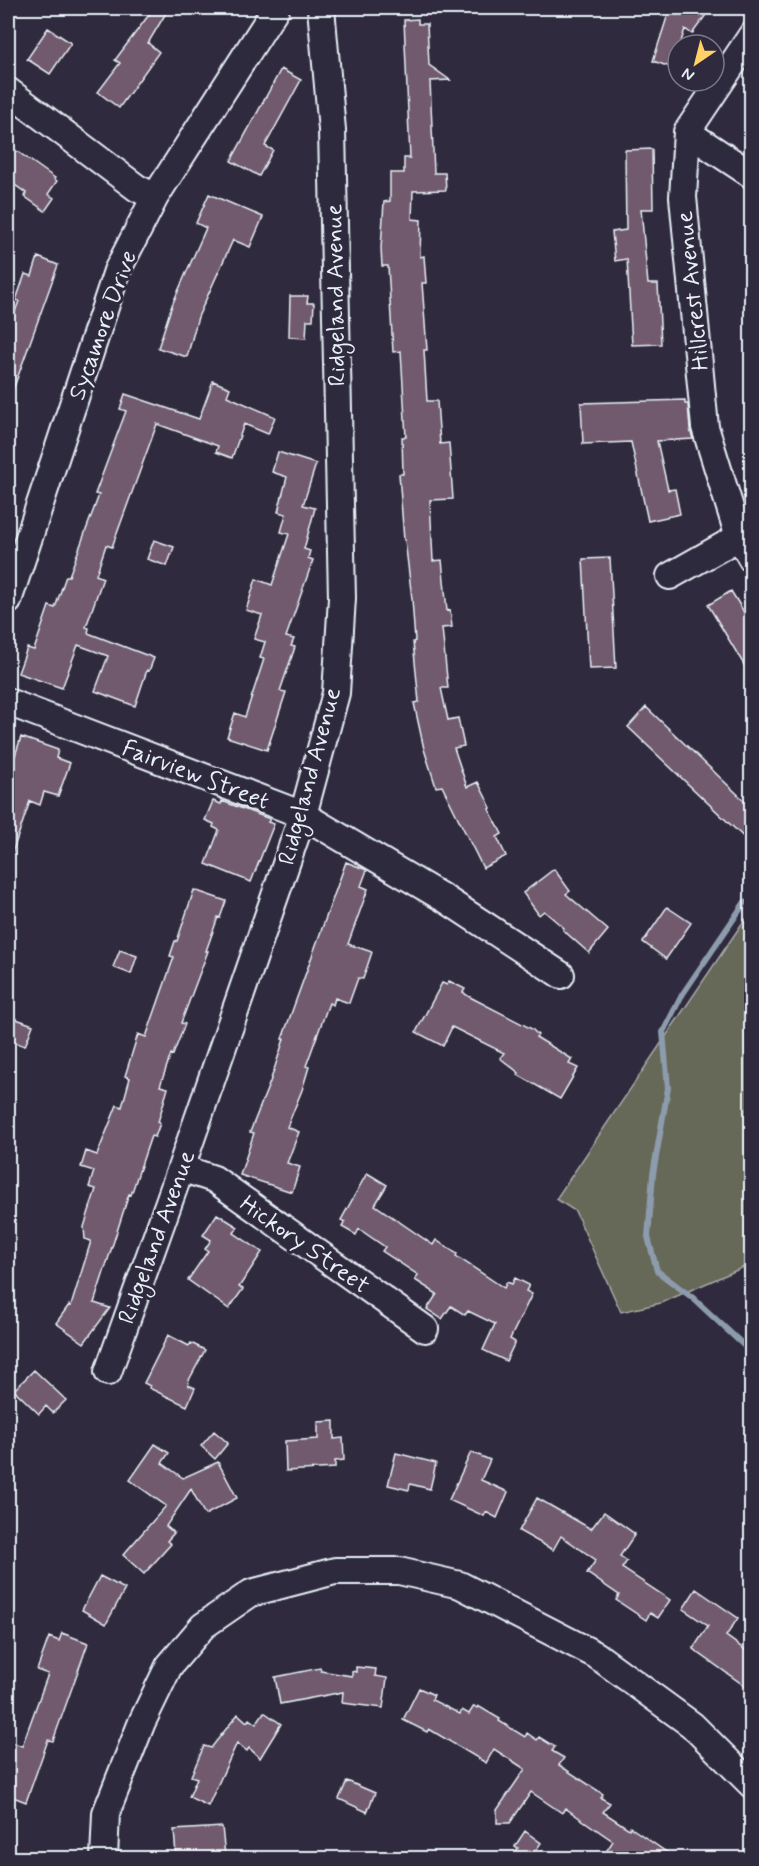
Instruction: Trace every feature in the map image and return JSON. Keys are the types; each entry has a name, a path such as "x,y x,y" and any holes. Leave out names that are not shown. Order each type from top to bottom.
{"street":[{"name":"Sycamore Drive","path":"8,601 117,271 155,197 276,8"},
{"name":"Ridgeland Avenue","path":"108,1372 303,815 336,693 342,598 332,130 321,8"},
{"path":"752,35 687,132 752,175"},
{"path":"8,91 137,188 155,197"},
{"name":"Hillcrest Avenue","path":"687,132 683,197 705,427 745,548"},
{"path":"670,576 745,548"},
{"name":"Fairview Street","path":"8,702 303,815 445,899 561,975"},
{"name":"Hickory Street","path":"181,1168 214,1179 425,1329"},
{"path":"104,1858 106,1814 142,1722 169,1666 202,1626 251,1593 336,1571 399,1571 460,1585 596,1655 692,1725 752,1785"}],"green space":[{"path":"745,919 752,927 751,1264 661,1303 621,1312 575,1211 556,1199"}],"building":[{"path":"154,8 169,8 148,43 159,52 119,108 98,92 120,63 115,60"},
{"path":"670,8 711,8 693,33 685,29 684,33 666,33 666,66 653,61"},
{"path":"418,19 418,24 427,24 429,65 450,80 430,81 434,173 445,173 446,190 413,191 412,219 421,220 420,257 424,256 426,283 422,283 427,350 424,350 427,401 437,401 440,444 449,443 453,499 430,500 433,561 442,560 447,611 450,610 452,627 442,628 448,688 441,688 448,720 458,718 464,746 454,748 467,787 478,782 502,834 497,837 506,856 483,868 442,786 436,787 424,749 414,703 419,702 413,642 415,641 412,599 404,540 399,474 403,474 402,437 406,437 401,351 393,352 388,266 382,266 381,248 384,202 390,201 390,173 404,173 404,158 410,158 404,20"},
{"path":"48,28 71,43 50,74 27,59"},
{"path":"281,69 301,80 265,146 273,150 259,176 231,161"},
{"path":"14,149 57,181 48,194 54,198 45,211 24,196 26,193 8,180 8,158"},
{"path":"652,149 653,209 641,209 648,284 658,284 661,344 632,345 627,259 615,261 612,232 626,230 625,150"},
{"path":"209,194 263,217 250,247 233,240 198,317 187,357 158,348 172,305 206,228 196,223"},
{"path":"38,257 58,265 8,401 8,331 19,301 16,300 25,274 32,276"},
{"path":"290,296 308,296 307,303 314,303 313,320 307,320 306,338 289,337"},
{"path":"213,381 230,388 227,396 275,417 268,434 244,424 232,458 216,452 218,446 157,424 112,547 106,545 96,575 103,578 86,627 89,628 88,633 154,658 149,671 147,670 135,706 95,691 108,656 78,645 62,688 18,673 27,648 34,650 49,606 55,608 66,576 69,576 99,495 95,494 126,411 120,409 125,394 199,419"},
{"path":"685,400 685,404 688,404 693,439 657,441 668,490 675,489 680,514 648,521 631,442 583,444 581,403"},
{"path":"278,452 316,464 303,505 315,508 304,549 310,551 308,558 313,560 286,637 294,639 291,646 295,647 280,691 286,692 267,750 227,737 235,713 245,717 264,659 260,658 265,642 254,639 262,615 246,610 256,579 272,585 289,534 281,532 286,514 278,512 287,477 272,472"},
{"path":"154,540 174,547 167,566 147,559"},
{"path":"610,558 616,668 589,669 583,559"},
{"path":"731,591 752,625 752,678 708,605"},
{"path":"646,707 752,808 752,845 628,727"},
{"path":"21,737 58,750 56,758 70,763 58,796 44,792 40,805 30,801 10,859 8,859 8,778"},
{"path":"213,801 221,804 222,801 270,819 268,822 274,824 251,882 206,864 219,830 213,827 214,824 205,820"},
{"path":"346,862 367,870 361,886 368,889 348,944 372,952 363,979 358,978 349,1003 335,998 333,1005 329,1003 306,1066 309,1067 302,1090 287,1127 299,1132 287,1163 300,1167 292,1192 240,1175 254,1133 250,1132 270,1082 284,1039 282,1039"},
{"path":"554,869 570,891 566,894 608,930 589,953 544,911 539,915 523,893"},
{"path":"194,890 226,901 220,918 218,917 181,1023 185,1024 160,1086 168,1088 158,1122 160,1123 155,1137 151,1136 131,1195 129,1194 94,1303 110,1308 84,1343 56,1323 69,1305 71,1306 91,1241 85,1239 84,1227 96,1189 89,1187 94,1171 81,1167 86,1151 97,1155 117,1105 122,1107 130,1078 125,1076 138,1034 146,1037 174,957 170,956"},
{"path":"667,907 691,923 666,959 643,942"},
{"path":"120,950 137,956 131,974 113,967"},
{"path":"449,981 465,989 463,992 468,996 532,1029 538,1035 536,1037 572,1059 569,1064 578,1068 560,1099 518,1075 519,1073 500,1058 504,1053 452,1027 443,1046 416,1032 442,983 447,985"},
{"path":"8,1016 33,1025 25,1046 8,1040"},
{"path":"367,1173 387,1185 375,1205 433,1245 436,1240 504,1288 507,1282 512,1284 515,1278 529,1285 526,1291 532,1294 510,1339 515,1342 506,1361 483,1350 495,1324 468,1311 465,1315 451,1306 442,1319 427,1309 437,1294 415,1280 418,1275 382,1251 385,1247 359,1229 356,1235 342,1227 345,1222 341,1220"},
{"path":"217,1214 238,1227 234,1233 262,1252 239,1287 243,1289 229,1309 188,1280 208,1251 205,1249 211,1240 203,1235"},
{"path":"168,1335 189,1346 191,1343 205,1350 188,1382 188,1385 195,1388 187,1406 149,1388 150,1386 144,1383"},
{"path":"34,1370 66,1400 53,1413 46,1406 39,1414 14,1390"},
{"path":"334,1421 334,1439 343,1438 344,1460 335,1461 335,1468 286,1471 285,1441 318,1439 318,1422"},
{"path":"214,1431 228,1443 215,1459 201,1446"},
{"path":"155,1444 169,1453 162,1463 183,1478 218,1462 237,1498 205,1515 191,1489 166,1526 174,1533 167,1541 171,1544 144,1574 123,1555 166,1506 130,1480"},
{"path":"471,1452 490,1460 481,1480 508,1492 497,1518 486,1512 484,1516 449,1500"},
{"path":"396,1453 436,1463 430,1489 410,1484 409,1490 388,1485"},
{"path":"537,1498 591,1529 604,1512 635,1534 620,1556 627,1561 622,1568 670,1600 658,1618 650,1613 646,1620 616,1600 619,1595 587,1573 596,1560 561,1536 553,1550 519,1531"},
{"path":"100,1576 125,1589 106,1624 82,1610"},
{"path":"696,1589 738,1618 726,1636 752,1655 752,1691 693,1649 708,1626 683,1609"},
{"path":"62,1633 88,1643 53,1741 48,1740 26,1802 8,1795 8,1750 11,1742 22,1746 48,1674 37,1670 49,1637 59,1641"},
{"path":"356,1667 376,1669 375,1676 387,1678 383,1708 342,1703 343,1692 280,1704 275,1677 320,1668 321,1671 352,1676 352,1671 356,1672"},
{"path":"419,1688 434,1695 432,1700 460,1714 462,1710 469,1714 474,1706 477,1708 478,1706 525,1737 527,1733 537,1740 539,1737 555,1747 552,1751 564,1758 559,1765 603,1794 601,1798 610,1803 603,1812 629,1829 630,1827 675,1858 602,1858 613,1841 565,1808 562,1813 531,1792 510,1823 497,1823 497,1810 525,1769 494,1749 486,1763 429,1729 427,1732 403,1720"},
{"path":"264,1712 281,1724 260,1758 249,1748 247,1751 237,1743 208,1806 189,1797 197,1778 191,1776 204,1746 211,1748 238,1714 247,1722 249,1719 256,1724"},
{"path":"347,1781 375,1793 367,1812 339,1799"},
{"path":"222,1827 225,1856 181,1858 181,1855 176,1855 174,1830"},
{"path":"525,1831 541,1843 530,1858 511,1858 518,1848 515,1846"}],"waterway":[{"path":"745,902 682,995 663,1032 668,1088 653,1174 648,1237 657,1271 693,1298 752,1353"}]}
